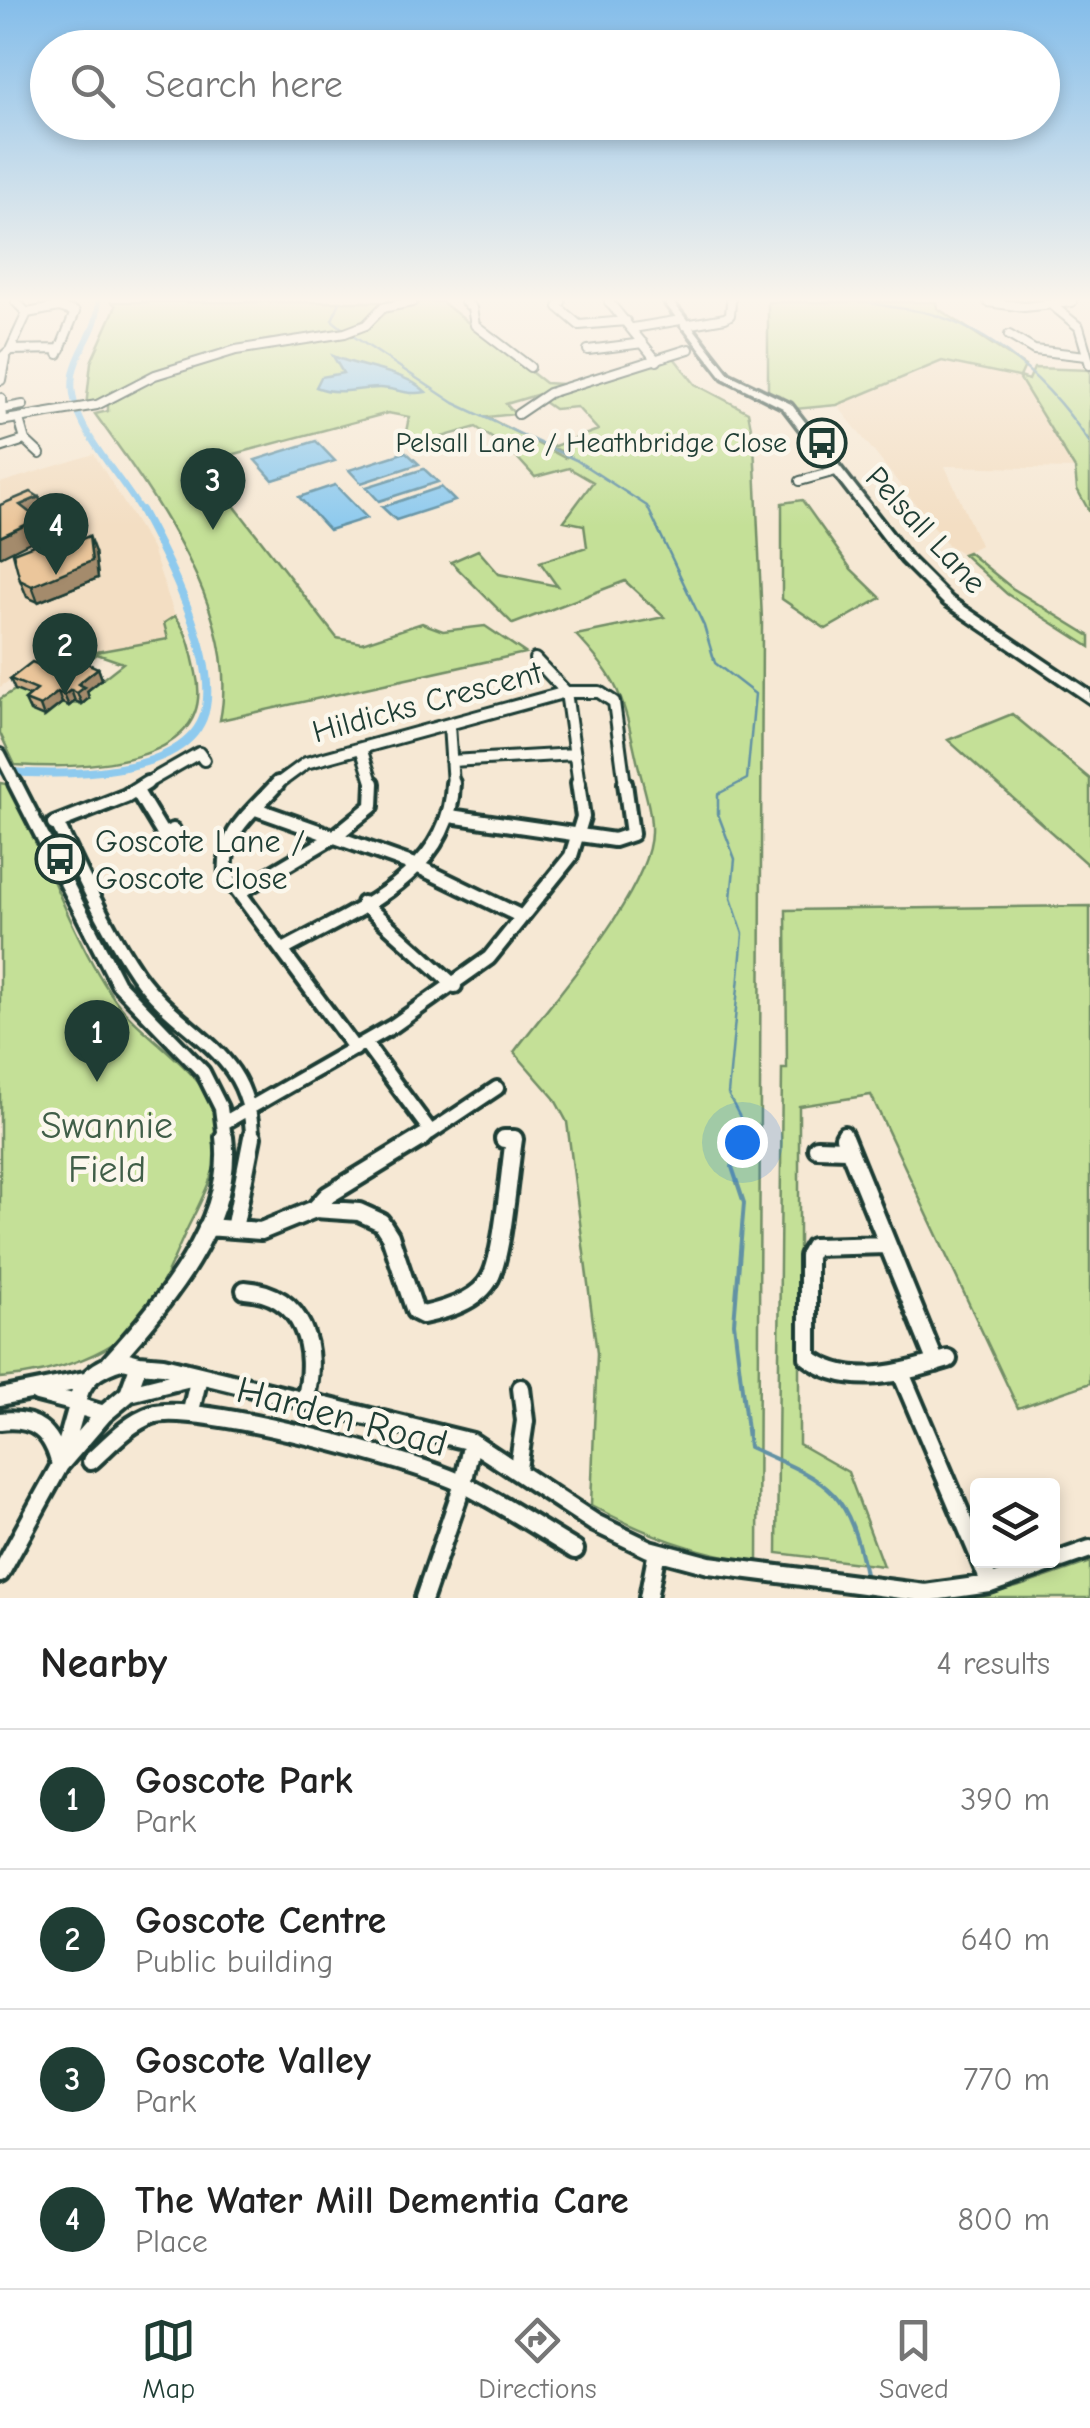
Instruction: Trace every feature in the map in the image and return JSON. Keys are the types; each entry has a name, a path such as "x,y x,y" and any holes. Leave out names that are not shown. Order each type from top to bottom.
{"main road":[{"name":"Pelsall Lane","path":"727,377 791,410 906,559 948,601 1090,698"}],"street":[{"path":"0,398 1,421 19,419 86,408 155,377"},
{"path":"518,414 549,393 604,377"},
{"path":"1,409 23,405"},
{"path":"19,419 25,440 40,454"},
{"path":"0,448 25,440"},
{"path":"803,477 836,471"},
{"path":"226,1120 360,1046 454,986 489,958 554,880 580,834 583,817 566,692 535,659"},
{"path":"450,816 580,834 625,838 632,834 614,702 599,692 566,692"},
{"name":"Hildicks Crescent","path":"430,1132 226,875 224,850 293,770 566,692"},
{"path":"285,949 418,866 437,843 450,816 449,725"},
{"path":"240,892 334,836 372,806 372,781 361,748"},
{"path":"42,830 136,791 188,756 199,753 204,760"},
{"path":"451,761 574,754"},
{"path":"0,1397 37,1393 86,1380 110,1363 145,1327 174,1286 207,1227 227,1139 226,1120 200,1068 136,1009 88,928 2,757"},
{"path":"136,791 164,834 173,830"},
{"path":"256,809 418,866 522,917"},
{"path":"57,823 107,919 153,995 231,1063 251,1108 250,1165 234,1229"},
{"path":"363,903 454,986"},
{"path":"88,928 107,919"},
{"path":"207,1227 261,1231 315,1209 328,1195 497,1088"},
{"path":"315,1209 359,1212 381,1222 390,1236 415,1311 423,1315 440,1312 480,1293 492,1276 514,1140 504,1138"},
{"path":"817,1148 845,1141 887,1245 942,1361 901,1373 824,1370 808,1358 808,1256 813,1248 821,1246 887,1245"},
{"name":"Harden Road","path":"245,1290 278,1294 299,1314 312,1363 305,1400"},
{"path":"0,1574 60,1465 136,1382 145,1327"},
{"name":"Harden Road","path":"110,1363 138,1363 472,1442 518,1468 595,1522 657,1552 854,1586 925,1593 990,1584 1090,1549"},
{"path":"901,1373 970,1535"},
{"path":"191,1411 198,1377"},
{"name":"Harden Road","path":"128,1394 158,1382 198,1377"},
{"path":"60,1465 86,1380"},
{"path":"518,1468 525,1421 521,1388"},
{"path":"37,1393 104,1414"},
{"name":"Harden Road","path":"91,1461 130,1427 152,1415 191,1411 416,1464 463,1484 575,1550"},
{"path":"0,1421 22,1417 41,1424 56,1442 60,1465"},
{"path":"424,1598 463,1484 472,1442"},
{"path":"648,1598 657,1552"},
{"path":"983,1568 990,1584"}],"shaded area":[{"path":"905,377 1020,377 1075,469 945,466 980,545 963,554 947,544 837,405"},
{"path":"94,454 152,549 175,616 164,623 168,639 35,663 0,687 0,483"}],"green space":[{"path":"89,377 155,377 86,407"},
{"path":"537,377 545,383 562,384 598,377 506,404 515,414 487,417 565,458 569,455 552,447 598,430 577,407 554,409 541,400 615,377 689,377 695,384 748,412 754,442 762,620 758,1562 672,1541 591,1505 597,1353 567,1122 554,1098 514,1052 617,914 647,856 651,832 648,804 623,704 602,665 576,635 664,617 625,581 513,624 451,562 478,550 499,574 557,586 540,562 587,547 584,525 564,521 593,482 569,468 535,477 511,451 476,427 425,442 406,432 409,417 388,413 201,463 337,638 362,643 422,623 443,631 485,626 525,653 220,720 223,680 218,639 206,598 166,519 95,414 108,411 108,402 150,379"},
{"path":"768,377 905,377 837,405 795,409 779,395 768,392"},
{"path":"1019,377 1029,380 1030,377 1090,377 1090,513 1077,489 1075,469"},
{"path":"802,500 851,569 881,598 826,629 782,599 782,503"},
{"path":"968,552 1012,588 1090,636 1090,647 1007,594 963,554"},
{"path":"175,616 186,636 196,673 197,704 186,728 165,745 106,763 15,765 0,733 0,699 15,690 36,690 31,710 45,717 62,703 82,704 89,698 82,695 123,663 97,654 88,661 35,663 168,639 164,623"},
{"path":"1012,714 1090,779 1090,867 948,740"},
{"name":"Swannie Field","path":"0,783 12,785 75,929 104,983 130,1017 186,1069 209,1097 215,1112 218,1143 213,1172 202,1199 159,1290 136,1326 82,1359 40,1372 0,1378"},
{"path":"1090,906 1090,1383 1018,1408 871,1095 799,1106 799,1444 848,1472 883,1566 777,1553 782,1069 787,1069 786,910"},
{"path":"1090,1562 1090,1598 968,1598 1017,1587"}],"water":[{"path":"321,377 399,377 426,392 379,388 332,391 316,387"},
{"path":"316,441 335,461 273,480 255,460"},
{"path":"406,452 419,464 361,483 349,470"},
{"path":"424,469 438,482 379,501 366,487"},
{"path":"335,485 367,518 329,530 299,497"},
{"path":"441,487 455,501 396,520 382,507"}],"building":[{"path":"31,492 39,497 20,505 38,519 0,537 0,505"},
{"path":"67,532 82,539 89,536 92,561 32,586 20,580 13,553"},
{"path":"32,662 44,667 51,663 72,672 84,662 98,668 78,684 85,687 77,693 58,692 40,706 25,700 37,690 10,679"}],"waterway":[{"path":"73,377 77,411 86,429 142,513"},
{"path":"414,377 454,403 576,460 647,506 704,626 715,663 755,694 747,779 718,794 718,814 735,859 731,898 743,934 728,1094 745,1127 741,1139"},
{"path":"1034,377 1090,443"},
{"path":"0,771 54,773 119,768 150,761 176,748 196,731 206,707 204,660 187,606 141,510"},
{"path":"742,1137 732,1167 744,1203 734,1323 749,1447 799,1470 832,1492 852,1525 866,1579"}],"place":[{"name":"Pelsall Lane / Heathbridge Close","path":"822,443"},
{"name":"Goscote Valley","path":"213,530"},
{"name":"The Water Mill Dementia Care","path":"56,575"},
{"name":"Goscote Centre","path":"65,695"},
{"name":"Goscote Lane / Goscote Close","path":"60,859"},
{"name":"Goscote Park","path":"97,1082"}]}
